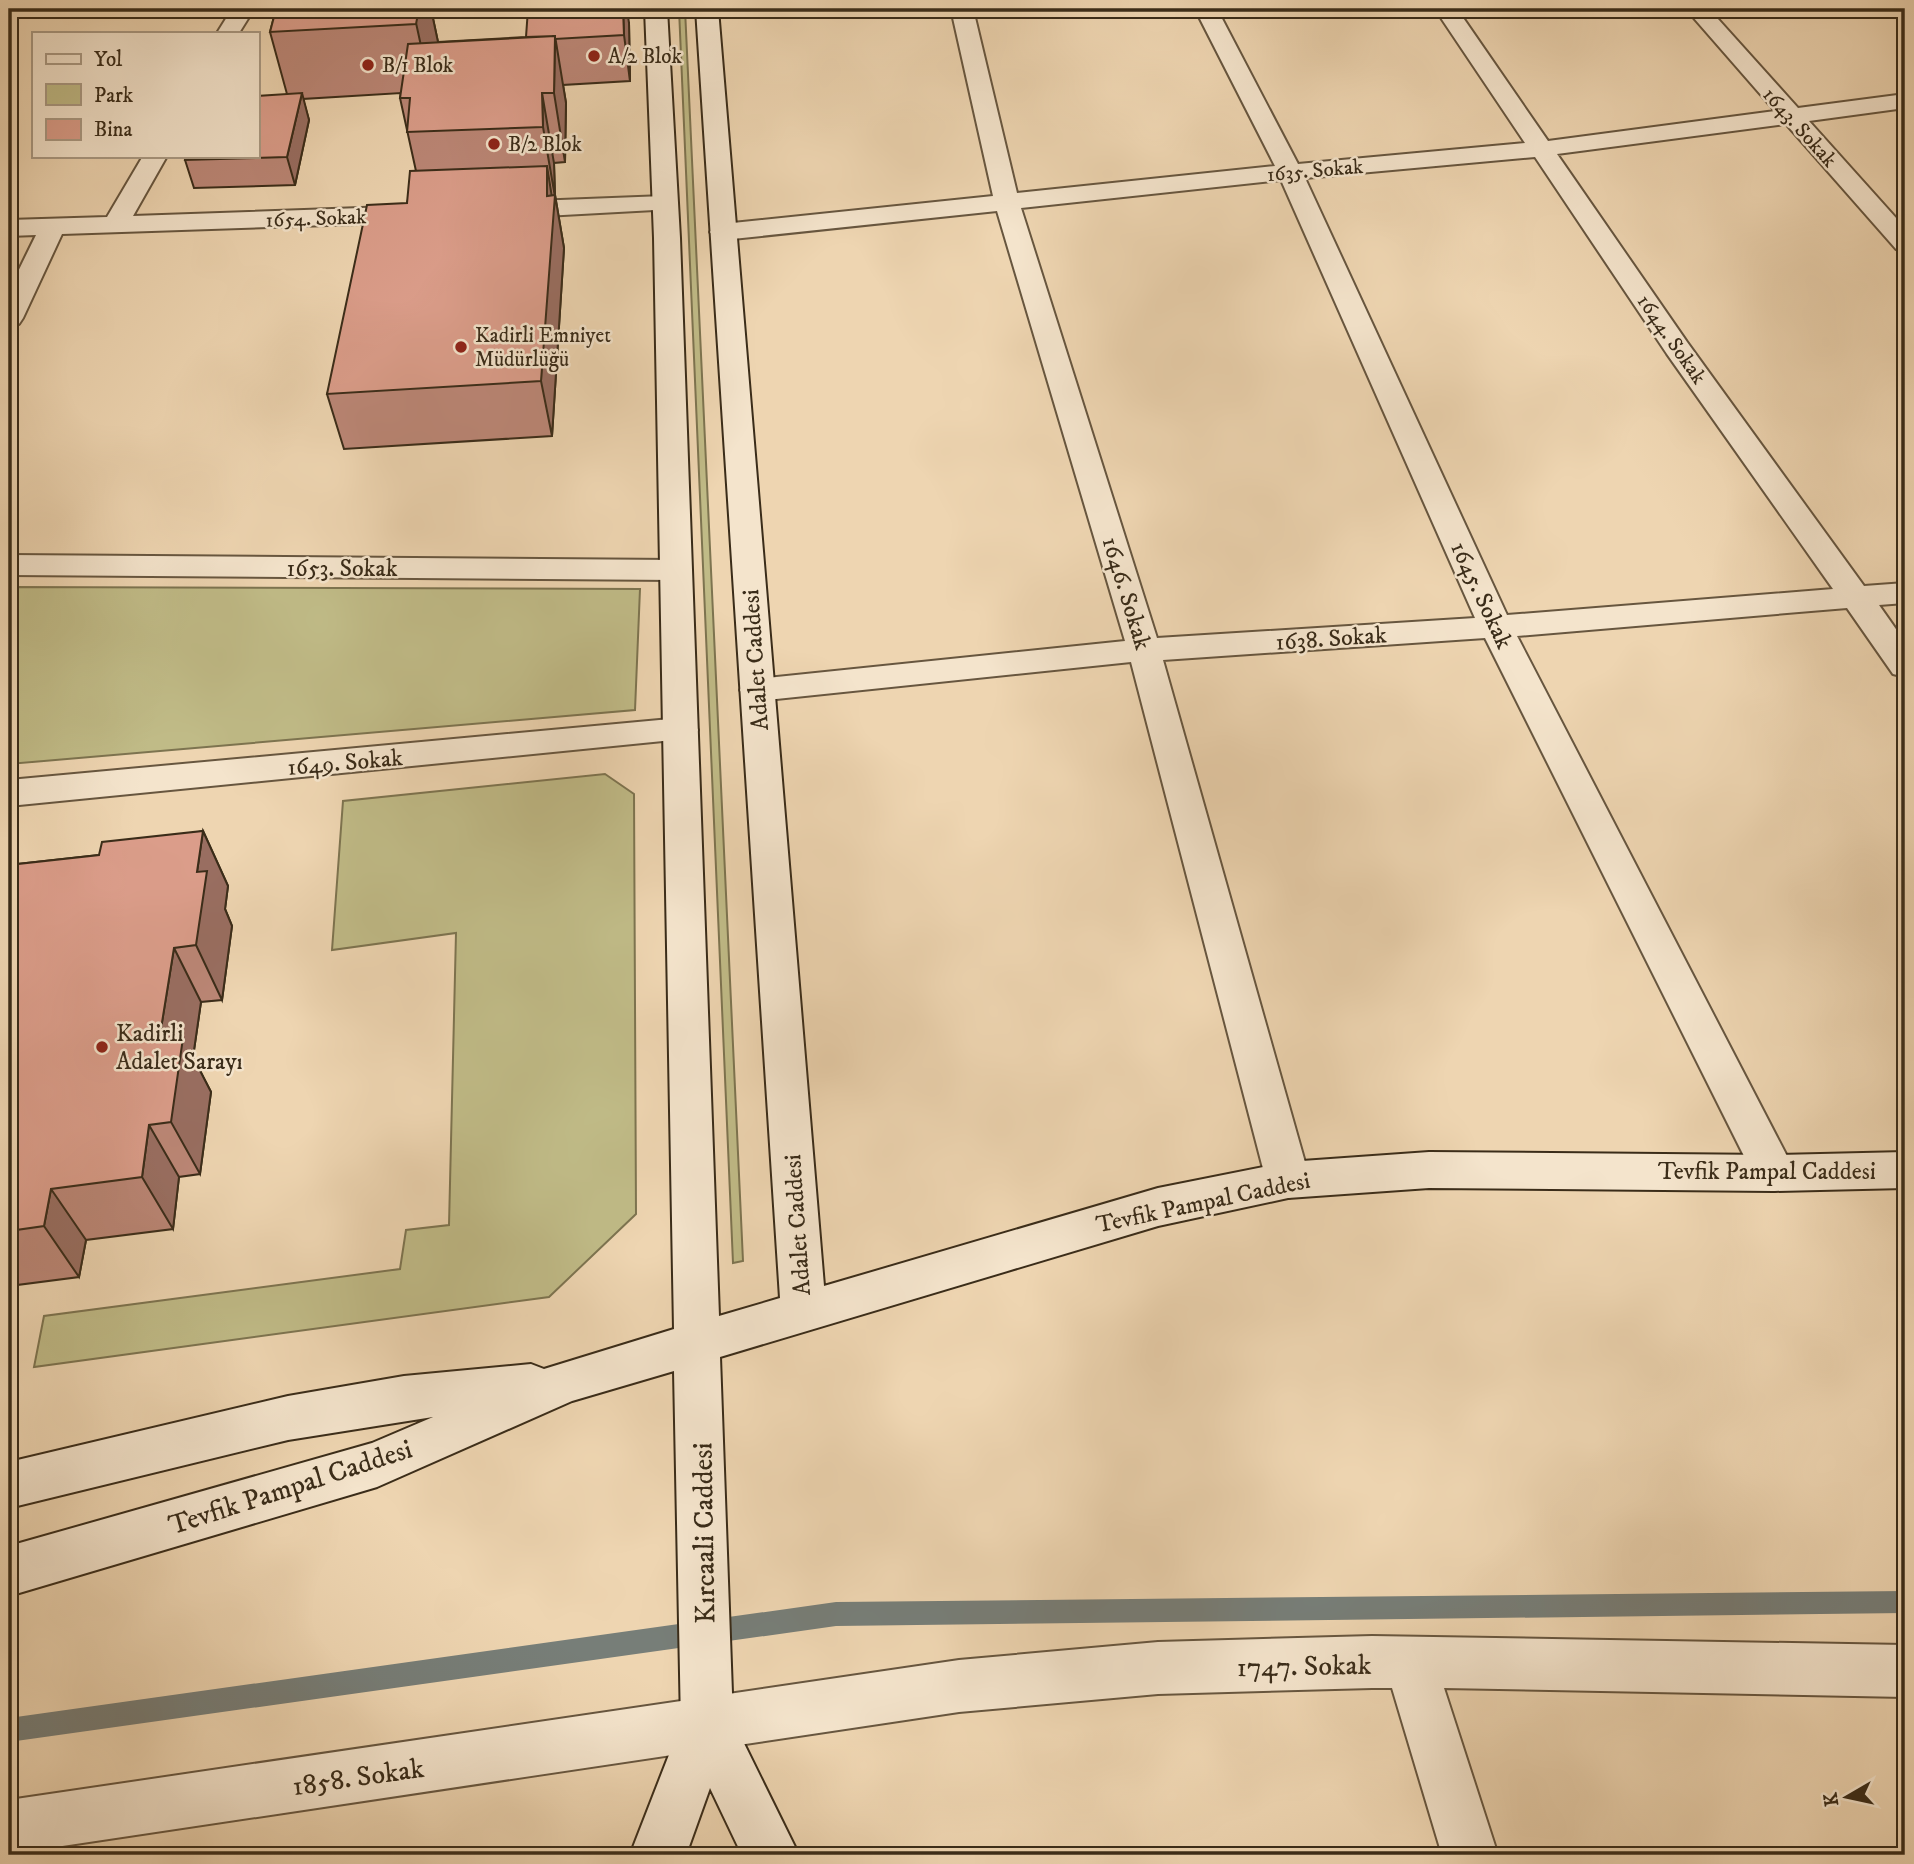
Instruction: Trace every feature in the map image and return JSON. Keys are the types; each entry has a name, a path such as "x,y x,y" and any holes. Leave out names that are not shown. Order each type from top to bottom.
{"street":[{"path":"229,32 243,9"},
{"name":"Kırcaali Caddesi","path":"656,9 681,730 707,1724 658,1855"},
{"name":"Adalet Caddesi","path":"707,9 803,1310"},
{"name":"1646. Sokak","path":"962,9 1007,202 1144,650 1288,1180"},
{"name":"1645. Sokak","path":"1206,9 1290,172 1496,627 1773,1173"},
{"name":"1644. Sokak","path":"1446,9 1677,348 1905,666"},
{"name":"1643. Sokak","path":"1697,9 1791,118 1905,243"},
{"name":"1635. Sokak","path":"723,232 1290,172 1542,149 1905,102"},
{"path":"114,226 154,158"},
{"path":"476,212 664,204"},
{"name":"1654. Sokak","path":"9,228 436,213"},
{"path":"9,318 52,228"},
{"name":"1653. Sokak","path":"9,565 675,570"},
{"name":"1638. Sokak","path":"757,690 1144,650 1496,627 1905,593"},
{"name":"1649. Sokak","path":"9,793 681,730"},
{"name":"Tevfik Pampal Caddesi","path":"9,1571 377,1464 565,1382 1158,1207 1288,1180 1429,1170 1773,1173 1905,1170"},
{"name":"Tevfik Pampal Caddesi","path":"9,1485 288,1418 404,1398 565,1382"},
{"path":"1410,1663 1471,1855"},
{"name":"1747. Sokak","path":"707,1724 909,1690 1055,1675 1234,1665 1410,1663 1905,1671"},
{"name":"Kırcaali Caddesi","path":"707,1724 771,1855"},
{"name":"1858. Sokak","path":"9,1827 707,1724"}],"green space":[{"path":"679,9 685,9 743,1261 733,1263"},
{"path":"9,587 640,589 635,710 9,764"},
{"path":"605,774 634,794 636,1214 549,1297 34,1367 44,1316 400,1269 406,1230 449,1225 456,933 332,950 343,801"}],"building":[{"path":"276,9 419,9 416,24 270,32"},
{"path":"528,9 623,9 624,35 555,39 555,36 526,37"},
{"path":"555,36 554,93 542,93 543,127 407,132 410,98 400,98 408,44"},
{"path":"302,93 287,157 259,158 259,96"},
{"path":"186,158 253,158 185,160"},
{"path":"547,166 547,196 555,195 541,381 327,394 367,205 407,203 410,171"},
{"name":"Kadirli Adalet Sarayı","path":"203,831 197,872 207,871 196,945 174,948 159,1041 183,1038 171,1122 149,1125 142,1177 51,1189 44,1226 9,1231 9,865 99,855 102,842"}],"waterway":[{"path":"9,1730 836,1614 1905,1602"}],"place":[{"name":"A/2 Blok","path":"594,56"},
{"name":"B/1 Blok","path":"368,65"},
{"name":"B/2 Blok","path":"494,144"},
{"name":"Kadirli Emniyet Müdürlüğü","path":"461,347"},
{"name":"Kadirli Adalet Sarayı","path":"102,1047"}]}
